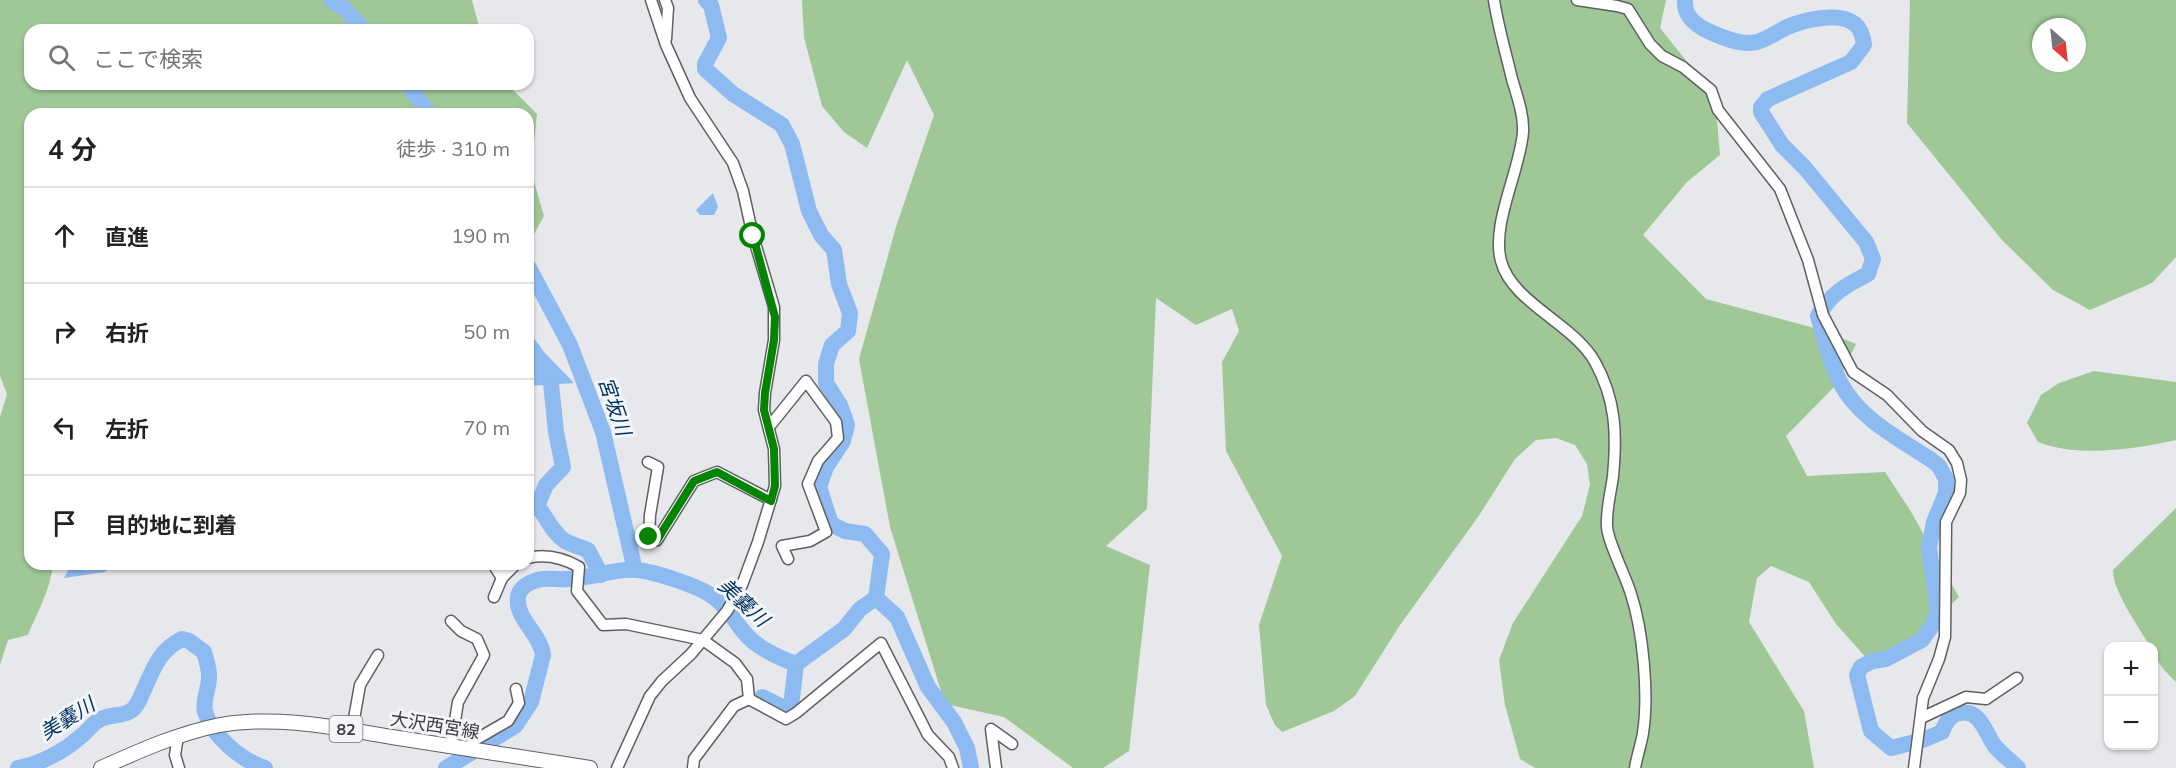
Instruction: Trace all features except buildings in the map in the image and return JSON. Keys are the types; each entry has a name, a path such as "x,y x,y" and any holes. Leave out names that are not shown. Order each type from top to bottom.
{"main road":[{"name":"大沢西宮線","path":"101,768 177,736 203,729 222,725 272,722 351,730 493,752 511,762 590,768"}],"street":[{"path":"617,768 650,696 703,640 727,611 742,585 775,486 774,449 764,410 775,317 743,191 733,163 690,98 666,45 651,0"},
{"path":"665,0 668,8 666,45"},
{"path":"1494,0 1523,130 1500,235 1501,261 1515,288 1586,348 1609,392 1616,424 1607,527 1635,604 1640,637 1644,682 1643,732 1635,768"},
{"path":"1576,0 1628,9 1650,44 1662,56 1683,67 1711,90 1718,110 1780,189 1808,260 1823,315 1853,372 1887,395 1922,431 1949,450 1957,463 1961,480 1960,493 1946,522 1946,637 1923,698 1914,768"},
{"path":"769,427 806,381 836,422 838,438 818,461 808,484 826,532 810,541 782,546 788,559"},
{"path":"648,462 658,467 650,515 649,537 657,540 694,481 708,474 717,472 771,501"},
{"path":"534,556 540,555 568,561 579,567 577,591 603,625 626,624 703,640 735,663 747,679 749,699"},
{"path":"497,570 502,578"},
{"path":"494,597 502,578 510,570"},
{"path":"451,621 461,631 477,639 484,655 459,702 451,746"},
{"path":"749,699 786,719 881,643 928,735 949,757 954,768"},
{"path":"351,730 360,685 378,655"},
{"path":"1921,718 1966,697 1986,699 2017,678"},
{"path":"469,748 475,740 508,721 519,703 516,689"},
{"path":"693,768 694,759 734,706 749,699"},
{"path":"996,768 991,729 1011,744"},
{"path":"177,736 175,755 179,768"}],"green space":[{"path":"0,0 472,0 478,24 24,24 24,90 513,90 531,108 24,108 24,570 52,570 47,591 28,635 8,640 0,665 0,417 7,394 0,376"},
{"path":"802,0 1666,0 1660,28 1715,97 1720,155 1687,182 1643,235 1706,299 1818,329 1856,344 1836,385 1786,436 1807,476 1885,472 1910,510 1959,597 1911,642 1870,662 1836,624 1809,582 1771,566 1757,578 1749,622 1804,711 1814,768 1535,768 1520,759 1505,705 1499,660 1513,623 1582,516 1590,485 1587,464 1575,445 1556,438 1536,440 1515,459 1478,517 1400,625 1355,696 1334,711 1282,732 1275,725 1266,705 1259,625 1282,556 1226,451 1222,362 1239,331 1232,309 1196,325 1156,298 1147,509 1106,546 1150,565 1129,751 1103,768 1073,768 1004,717 945,704 890,527 859,359 896,227 934,115 907,60 867,148 844,132 822,106 804,37"},
{"path":"1910,0 2176,0 2176,257 2152,283 2090,310 2053,290 2002,240 1907,123"},
{"path":"534,111 537,114 534,142"},
{"path":"534,181 544,216 534,234"},
{"path":"2094,371 2176,382 2176,440 2125,449 2088,451 2053,447 2038,442 2027,423 2041,395 2059,383"},
{"path":"2176,508 2176,682 2158,661 2158,642 2148,642 2127,609 2117,588 2113,570"}],"water":[{"path":"713,193 718,207 714,215 700,215 696,210"},
{"path":"534,338 544,352 574,383 534,386"},
{"path":"68,570 107,570 105,572 64,578"}],"waterway":[{"name":"宮坂川","path":"331,0 346,10 358,24"},
{"path":"706,0 711,5 719,38 705,64 705,69 733,94 782,125 792,144 809,211 821,235 834,250 839,284 850,313 848,331 832,345 826,364 826,383 840,405 847,425 843,441 826,467 819,487 831,524 845,531 865,534 882,554 876,598"},
{"path":"1685,0 1687,13 1696,23 1730,40 1757,42 1794,24 1831,17 1848,20 1855,24 1861,33 1864,45 1851,62 1768,99 1761,107 1761,112 1782,145 1805,168 1866,242 1873,259 1868,274 1839,291 1828,301 1818,316 1836,374 1848,395 1868,417 1939,466 1946,479 1946,493 1934,522 1929,548 1936,595 1937,612 1934,623 1922,640 1886,659 1872,661 1861,667 1857,675 1871,731 1891,748 1923,740 1942,732 1951,717 1967,713 1977,718 1994,745 2018,768"},
{"name":"宮坂川","path":"412,90 425,108"},
{"name":"宮坂川","path":"534,277 570,345 603,432 635,570"},
{"path":"538,504 546,485 563,467 556,432 551,384"},
{"path":"534,503 559,536 588,550 601,575"},
{"name":"美嚢川","path":"446,768 515,726 531,702 543,655 538,640 520,612 518,597 522,588 541,579 576,579 628,570 662,576 709,594 760,647 796,664 844,629 860,609 876,598 897,617 928,687 954,722 967,748 971,768"},
{"name":"美嚢川","path":"18,768 35,764 59,752 101,719 125,714 132,710 162,655 182,639 189,641 204,652 209,675 204,707 214,730 238,753 265,768"},
{"path":"762,697 784,708 791,706 796,664"}],"route":[{"path":"649,537 657,540 694,481 708,474 717,472 771,501 775,486 774,449 764,410 775,317 753,236"}]}
